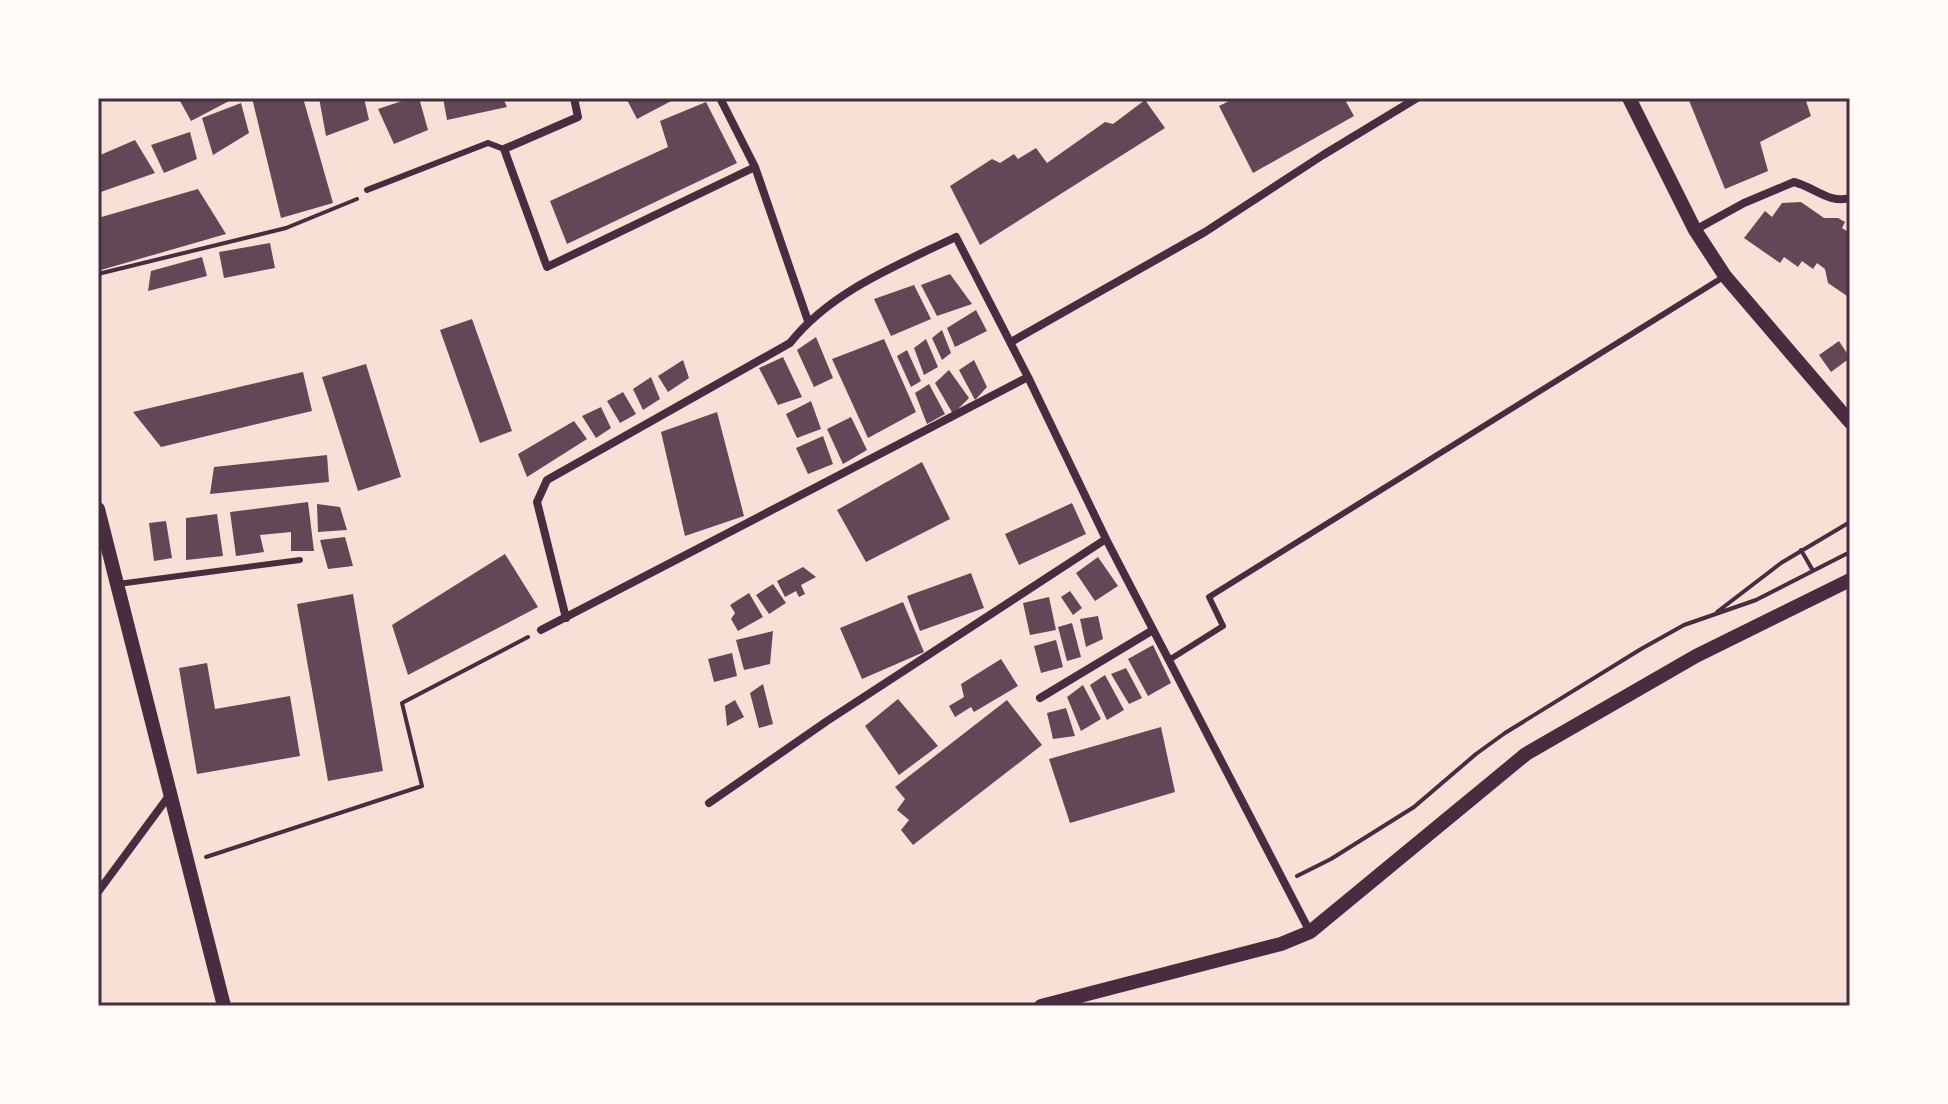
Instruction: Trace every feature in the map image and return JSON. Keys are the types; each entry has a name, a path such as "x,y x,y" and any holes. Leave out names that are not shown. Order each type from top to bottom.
{"street":[{"path":"574,98 578,117 504,149 547,267 755,167"},
{"path":"720,98 755,167 808,321"},
{"path":"1011,342 1205,232 1417,98"},
{"path":"1629,98 1695,230 1725,276 1850,422"},
{"path":"1695,230 1744,203 1794,182 1830,198 1850,198"},
{"path":"566,618 537,502 547,480 790,343 808,321 867,281 956,237 1011,342 1106,539 1310,932"},
{"path":"541,630 1028,377"},
{"path":"98,509 224,1006"},
{"path":"709,803 840,712 1106,539"},
{"path":"1041,1006 1281,944 1310,932 1526,754 1696,656 1850,580"},
{"path":"1040,698 1153,630"},
{"path":"98,892 172,793"}],"lane":[{"path":"367,190 488,143 504,149"},
{"path":"1169,660 1223,626 1209,597 1725,276"},
{"path":"118,584 300,560"}],"path":[{"path":"98,274 286,228 358,199 367,190"},
{"path":"1715,613 1801,550 1850,522"},
{"path":"1801,550 1812,570"},
{"path":"189,863 422,786 402,703 541,630"}],"building":[{"path":"187,98 231,100 191,121 180,101"},
{"path":"252,98 303,98 333,203 281,218"},
{"path":"319,98 364,98 369,120 326,136"},
{"path":"419,98 428,130 394,144 378,109"},
{"path":"443,98 503,98 507,107 447,120"},
{"path":"626,98 677,98 637,119"},
{"path":"1235,98 1344,98 1354,116 1253,173 1219,106"},
{"path":"1688,98 1805,98 1811,116 1760,142 1768,171 1725,189"},
{"path":"1145,100 1165,128 980,245 950,186 992,159 1000,163 1014,154 1018,159 1036,148 1047,163 1105,122 1113,124"},
{"path":"706,102 737,163 567,244 550,201 668,147 660,121"},
{"path":"241,103 249,133 213,155 202,118"},
{"path":"190,132 197,159 164,173 151,145"},
{"path":"135,140 155,173 98,193 98,156"},
{"path":"198,189 226,234 101,270 98,261 98,218"},
{"path":"1801,202 1824,218 1838,218 1845,222 1842,228 1850,233 1850,298 1828,283 1825,269 1817,263 1813,269 1802,261 1798,267 1784,257 1780,263 1744,238 1765,211 1772,217 1782,203"},
{"path":"270,243 275,268 224,278 219,252"},
{"path":"202,257 207,276 148,291 151,271"},
{"path":"950,274 972,304 937,316 921,285"},
{"path":"914,285 931,319 891,336 874,299"},
{"path":"976,310 987,331 955,347 947,328"},
{"path":"472,319 512,431 480,443 440,330"},
{"path":"942,330 951,353 942,360 932,338"},
{"path":"816,337 833,378 814,387 797,350"},
{"path":"884,339 916,412 868,438 832,359"},
{"path":"926,339 938,367 924,375 914,348"},
{"path":"1839,341 1850,358 1831,372 1819,355"},
{"path":"907,350 921,381 911,387 897,356"},
{"path":"783,357 802,397 778,405 759,368"},
{"path":"683,360 689,378 668,392 658,376"},
{"path":"974,360 987,387 975,400 959,370"},
{"path":"366,364 401,477 358,491 322,377"},
{"path":"949,370 969,398 953,414 935,383"},
{"path":"303,372 312,411 161,447 133,412"},
{"path":"651,377 660,399 643,410 633,389"},
{"path":"929,384 945,414 927,424 915,393"},
{"path":"623,392 636,414 620,423 607,401"},
{"path":"811,401 821,429 797,438 786,414"},
{"path":"601,407 611,428 596,438 582,416"},
{"path":"717,412 744,516 685,536 661,432"},
{"path":"851,417 867,450 843,464 827,429"},
{"path":"574,421 587,439 527,477 518,454"},
{"path":"823,436 833,464 808,474 796,448"},
{"path":"327,455 329,482 210,494 214,467"},
{"path":"922,462 950,519 866,562 837,510"},
{"path":"308,502 314,551 291,551 291,532 260,535 264,552 236,556 230,512"},
{"path":"1072,503 1086,534 1019,565 1005,534"},
{"path":"317,504 340,507 347,530 318,532"},
{"path":"217,514 223,556 186,560 186,518"},
{"path":"166,521 172,558 154,561 149,523"},
{"path":"345,537 353,566 328,569 320,540"},
{"path":"505,554 538,607 408,675 392,625"},
{"path":"1098,557 1118,586 1095,601 1076,573"},
{"path":"803,567 816,577 801,585 805,594 799,597 796,591 785,597 777,581"},
{"path":"971,573 984,608 920,631 907,596"},
{"path":"773,584 786,603 769,614 756,595"},
{"path":"1070,591 1082,608 1073,615 1061,597"},
{"path":"749,593 763,617 738,631 731,619 735,613 730,605"},
{"path":"353,594 383,771 328,781 297,604"},
{"path":"1049,597 1056,630 1030,635 1023,603"},
{"path":"903,602 924,652 862,679 840,628"},
{"path":"1098,616 1103,639 1086,647 1080,619"},
{"path":"1072,623 1081,657 1067,661 1058,627"},
{"path":"773,631 770,664 744,670 736,640"},
{"path":"1056,640 1063,667 1041,673 1034,646"},
{"path":"1153,645 1171,683 1148,696 1128,659"},
{"path":"732,653 737,676 714,682 708,659"},
{"path":"1001,659 1018,686 974,712 971,707 955,717 949,706 964,697 961,684"},
{"path":"207,663 215,709 290,696 300,756 197,774 179,668"},
{"path":"1126,668 1142,698 1129,704 1111,674"},
{"path":"1105,675 1124,710 1107,720 1090,685"},
{"path":"763,684 773,724 759,728 750,693"},
{"path":"1083,685 1101,719 1081,731 1067,697"},
{"path":"898,699 938,746 899,775 865,726"},
{"path":"735,700 744,717 727,726 725,706"},
{"path":"1007,700 1042,745 913,845 901,830 909,820 897,810 905,799 895,787"},
{"path":"1066,708 1075,736 1053,739 1047,713"},
{"path":"1161,727 1175,792 1070,823 1049,759"}]}
